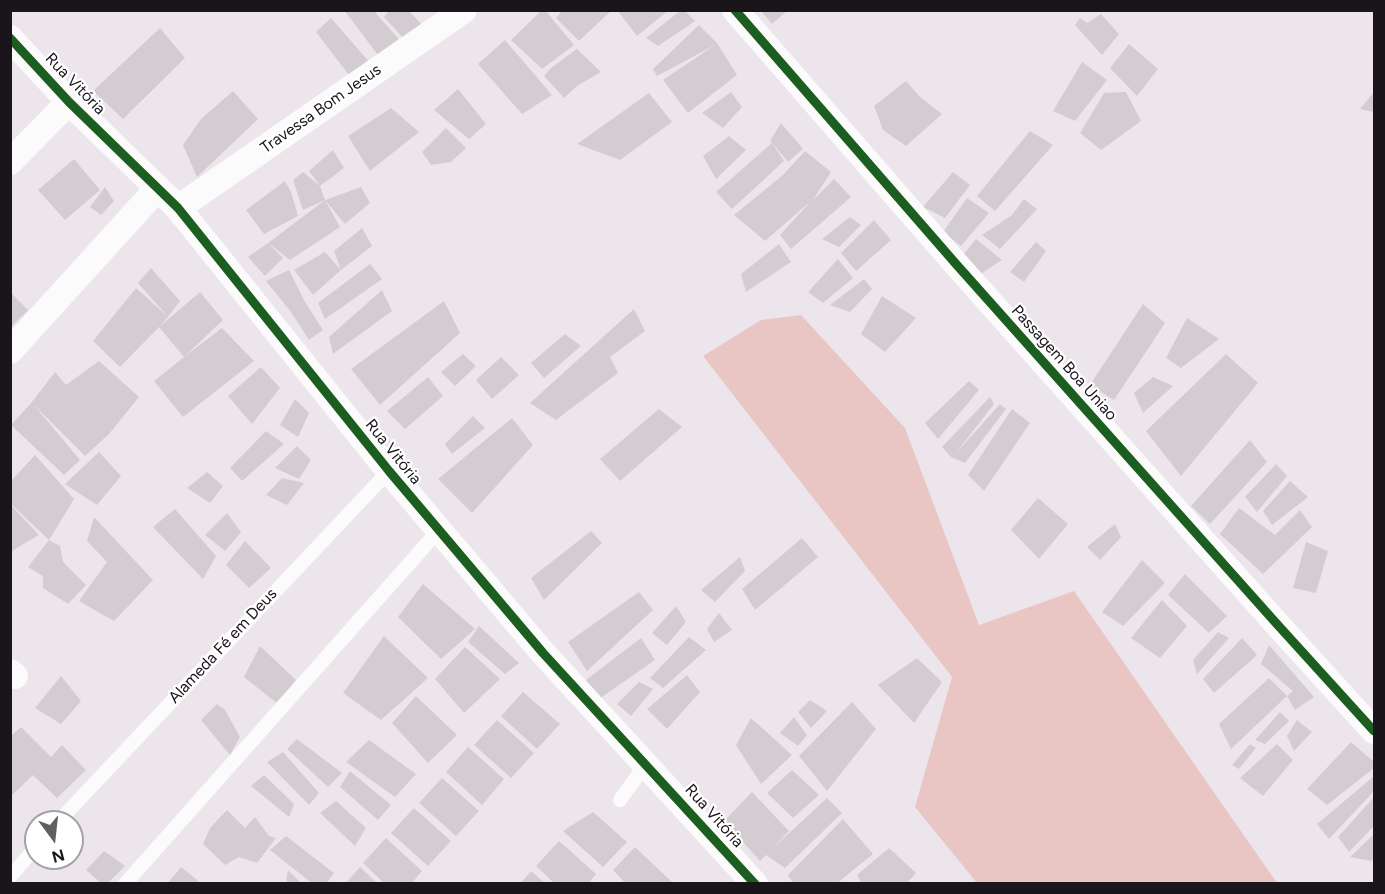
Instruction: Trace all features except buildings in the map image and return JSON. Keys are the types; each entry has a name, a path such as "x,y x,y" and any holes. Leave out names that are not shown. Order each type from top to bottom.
{"street":[{"name":"Travessa Bom Jesus","path":"178,208 464,10"},
{"name":"Passagem Boa Uniao","path":"735,10 1003,317 1374,731"},
{"name":"Rua Vitória","path":"10,38 69,102 178,208 389,471 543,653 755,884"},
{"path":"10,162 69,102"},
{"path":"10,351 158,188"}],"lane":[{"name":"Alameda Fé em Deus","path":"69,810 389,471"},
{"path":"125,884 439,530"},
{"path":"620,800 646,764"},
{"path":"10,877 24,861"}],"shaded area":[{"path":"801,315 905,428 979,625 1074,591 1277,883 977,883 915,807 952,677 703,356 761,320"}],"cycle path":[{"path":"735,10 956,264 1374,731"},
{"path":"10,38 69,102 178,208 389,471 543,653 755,884"}]}
